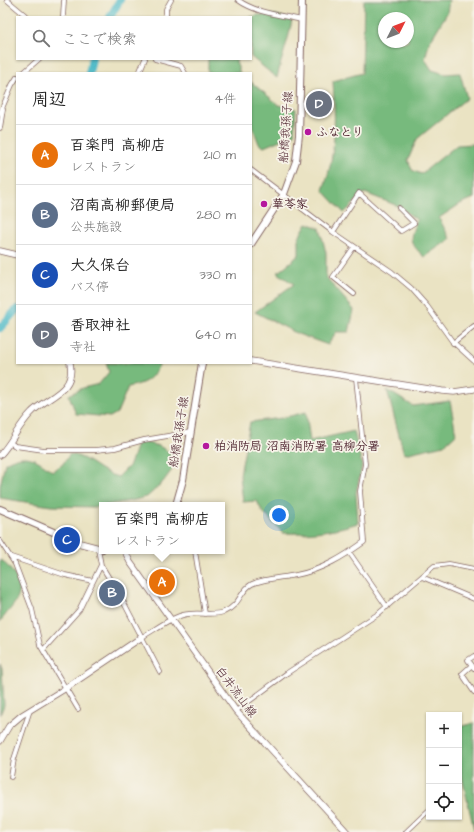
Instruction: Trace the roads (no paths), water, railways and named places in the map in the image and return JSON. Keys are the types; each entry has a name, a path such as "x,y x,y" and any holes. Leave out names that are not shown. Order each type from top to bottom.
{"main road":[{"name":"船橋我孫子線","path":"252,242 284,194 293,171 298,148 302,0"},
{"name":"船橋我孫子線","path":"177,502 191,432 202,364"},
{"path":"0,508 79,543 99,549"}],"street":[{"path":"7,0 24,16"},
{"path":"63,16 64,0"},
{"path":"166,16 166,9 171,0"},
{"path":"238,0 269,14 277,14 302,20"},
{"path":"24,72 38,60"},
{"path":"140,72 145,60"},
{"path":"159,60 181,66 184,72"},
{"path":"0,113 16,79"},
{"path":"0,128 3,106"},
{"path":"252,171 333,232 380,263 411,288 427,306 453,343 474,361"},
{"path":"333,232 359,193 401,231 414,223 399,208"},
{"path":"354,246 333,277 354,294"},
{"path":"0,251 16,255"},
{"path":"453,343 474,326"},
{"path":"252,361 442,391 454,392 474,389"},
{"path":"0,455 11,443 30,413 54,398 67,384 71,373 70,364"},
{"path":"0,741 12,722 142,637 172,620 185,614 213,615 232,608 238,603 245,589 251,584 272,578 295,576 314,570 337,561 364,542 360,491 365,464 356,378"},
{"path":"11,443 15,446 44,450 96,450 115,448 144,440 191,432"},
{"path":"0,541 4,549 16,564 32,609 40,645 78,709"},
{"path":"349,552 387,607"},
{"path":"43,650 79,610 101,565 100,554"},
{"name":"白井流山線","path":"126,554 130,562 236,711 347,832"},
{"path":"195,554 205,614"},
{"path":"11,557 65,575 93,581"},
{"path":"236,711 287,673 387,607 434,566 440,564 474,569"},
{"path":"101,565 111,579 160,672"},
{"path":"422,577 474,599"},
{"path":"474,656 468,660 473,666 462,674 474,692"},
{"path":"11,777 14,759 30,710"},
{"path":"406,832 426,813"}],"waterway":[{"path":"111,16 120,0"},
{"path":"89,72 92,60"},
{"path":"0,328 16,310"}],"place":[{"name":"香取神社","path":"319,104"},
{"name":"ふなとり","path":"308,132"},
{"name":"華苓家","path":"264,204"},
{"name":"柏消防局 沼南消防署 高柳分署","path":"206,446"},
{"name":"大久保台","path":"67,540"},
{"name":"百楽門 高柳店","path":"162,582"},
{"name":"沼南高柳郵便局","path":"112,593"}]}
